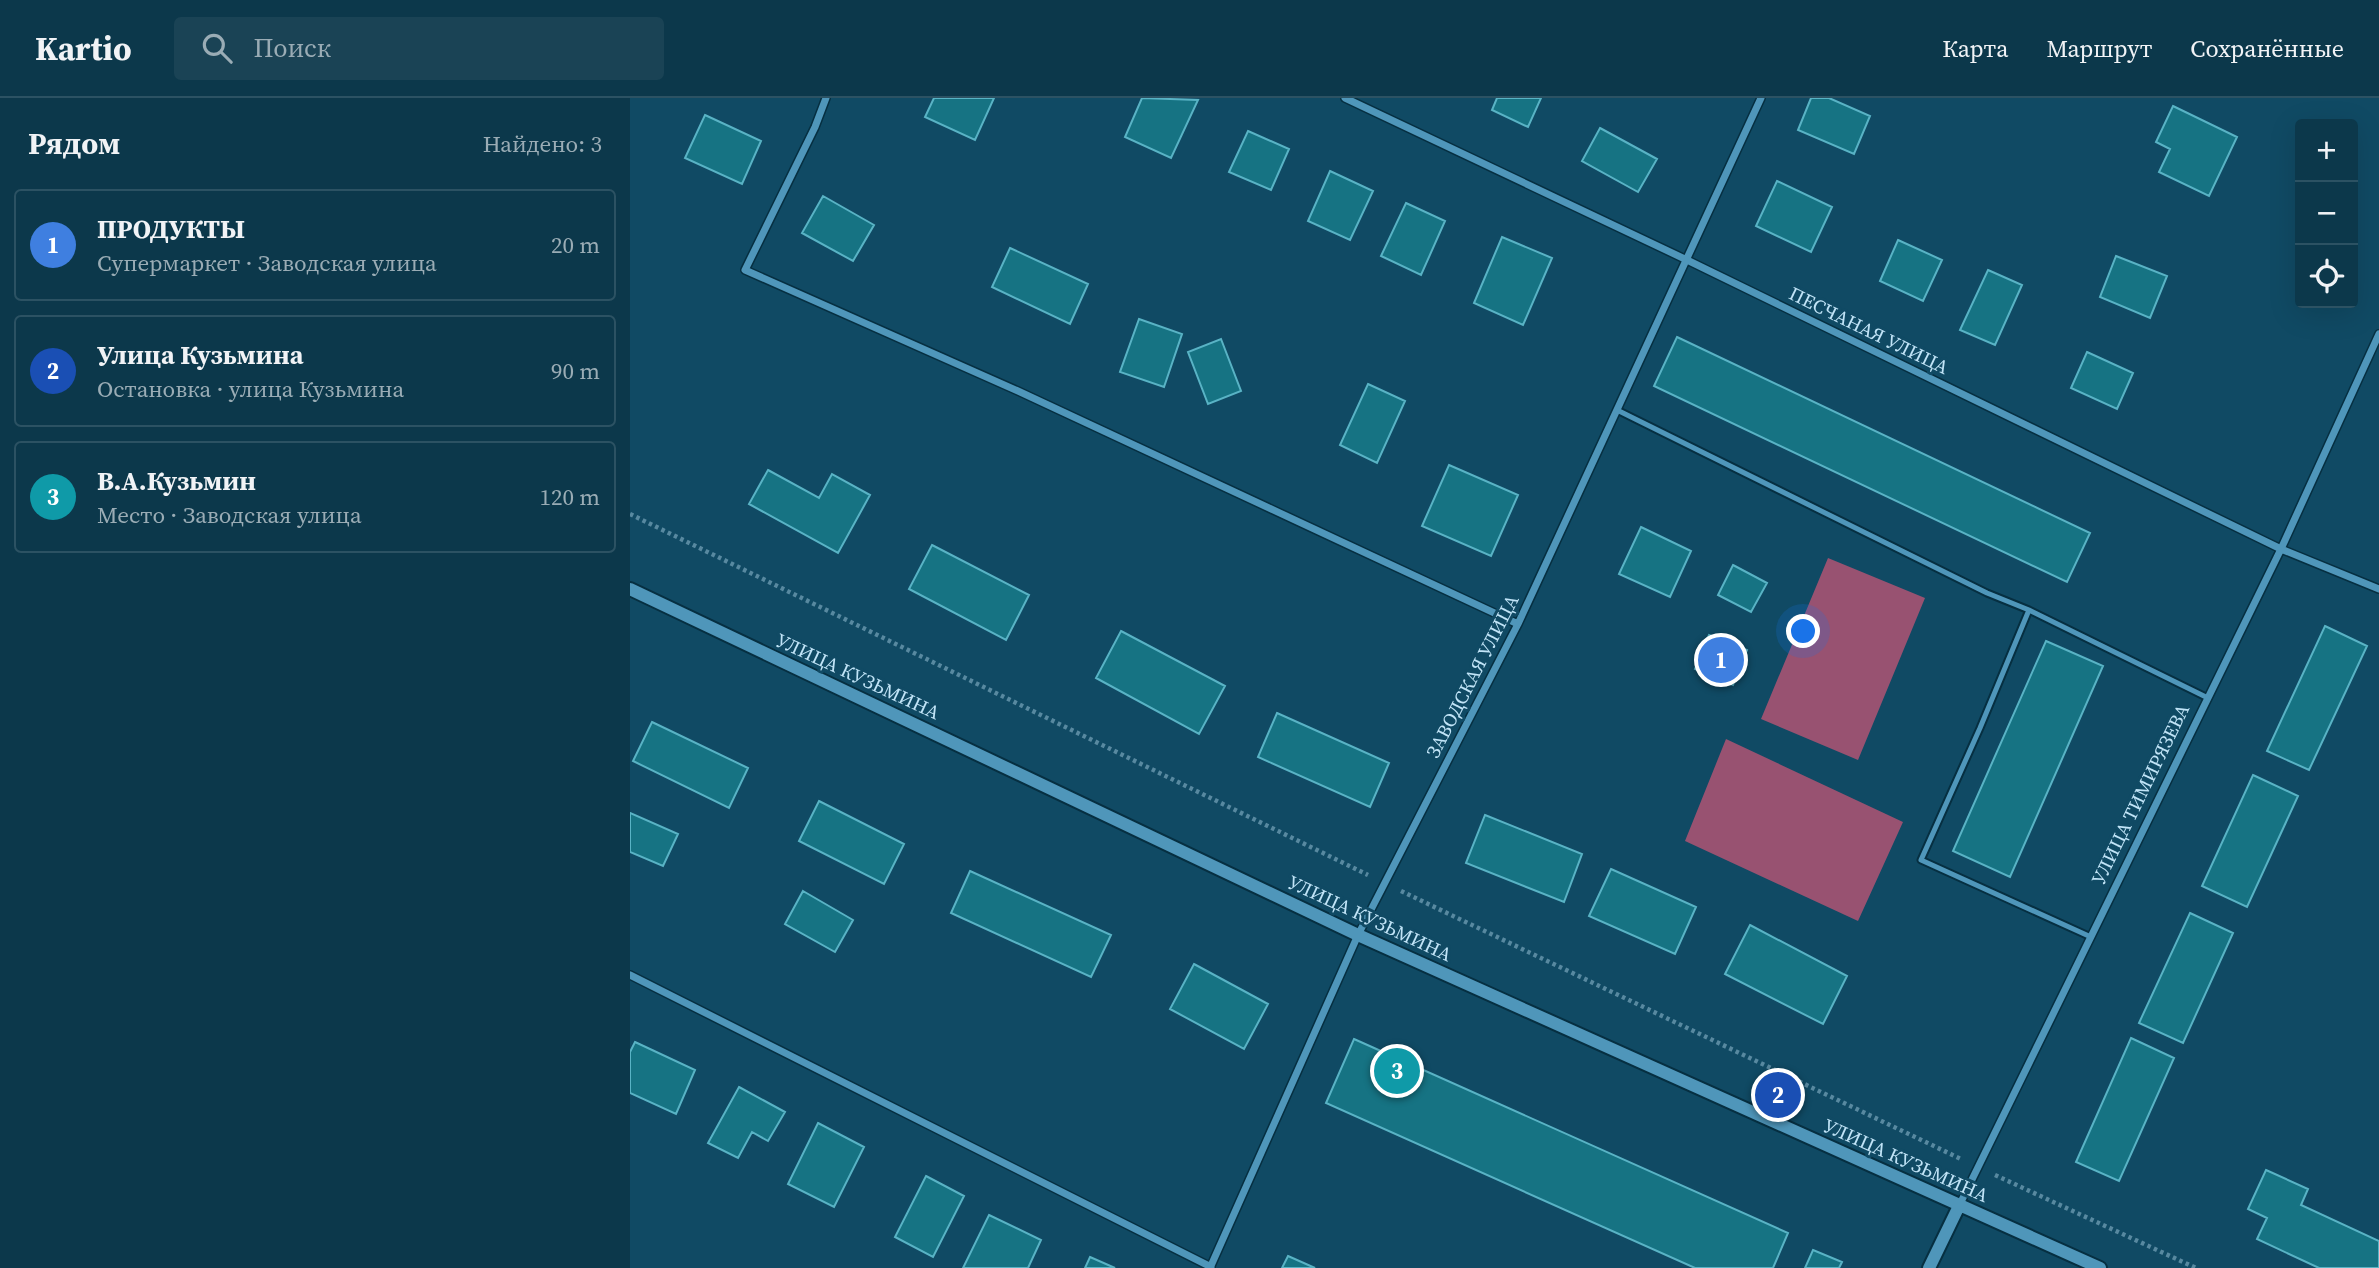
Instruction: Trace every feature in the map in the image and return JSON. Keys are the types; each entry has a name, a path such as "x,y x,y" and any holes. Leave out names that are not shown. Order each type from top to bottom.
{"street":[{"path":"826,98 815,127 745,270 1018,391 1518,624"},
{"name":"ПЕСЧАНАЯ УЛИЦА","path":"1345,98 1687,260 2281,549 2379,589"},
{"name":"ЗАВОДСКАЯ УЛИЦА","path":"1210,1268 1358,935 1518,624 1761,98"},
{"name":"УЛИЦА ТИМИРЯЗЕВА","path":"1929,1268 2281,549 2379,334"},
{"name":"УЛИЦА КУЗЬМИНА","path":"630,589 1358,935 2100,1268"},
{"path":"630,975 1210,1268"}],"lane":[{"path":"1618,410 1987,593 2029,610 2208,698"},
{"path":"2029,610 1921,860 2091,937"}],"path":[{"path":"630,514 1384,883 1978,1167 2196,1268"}],"shaded area":[{"path":"1828,558 1925,598 1858,760 1761,719"},
{"path":"1726,739 1903,822 1858,921 1685,841"}],"building":[{"path":"934,98 994,98 975,140 925,117"},
{"path":"1142,98 1198,100 1171,158 1125,137"},
{"path":"1497,98 1541,98 1528,127 1492,110"},
{"path":"1811,98 1829,98 1870,116 1854,154 1798,130"},
{"path":"2173,106 2237,137 2209,196 2159,172 2170,149 2156,142"},
{"path":"705,115 761,141 742,184 685,158"},
{"path":"1600,128 1657,159 1638,192 1582,161"},
{"path":"1248,131 1289,149 1271,190 1229,172"},
{"path":"1330,171 1373,191 1350,240 1308,221"},
{"path":"1777,181 1832,207 1811,252 1756,226"},
{"path":"823,196 874,225 853,261 802,233"},
{"path":"1406,203 1445,221 1421,275 1381,256"},
{"path":"1502,237 1552,258 1523,325 1474,303"},
{"path":"1898,240 1942,260 1923,301 1880,281"},
{"path":"1010,248 1088,284 1070,324 992,287"},
{"path":"2116,256 2167,276 2150,318 2100,297"},
{"path":"1988,270 2022,285 1995,345 1960,330"},
{"path":"1139,319 1182,334 1164,387 1120,372"},
{"path":"1677,337 2090,533 2067,582 1654,386"},
{"path":"1221,339 1241,391 1208,404 1188,352"},
{"path":"2087,352 2133,373 2117,409 2071,388"},
{"path":"1368,384 1405,401 1377,463 1340,445"},
{"path":"1449,465 1518,495 1491,556 1422,526"},
{"path":"768,470 819,498 832,474 870,495 838,553 749,504"},
{"path":"1641,527 1691,551 1670,597 1619,574"},
{"path":"932,545 1029,595 1006,640 909,589"},
{"path":"1733,565 1767,583 1751,612 1718,595"},
{"path":"2325,626 2367,646 2309,770 2267,751"},
{"path":"1121,631 1225,686 1199,734 1096,678"},
{"path":"1709,635 1747,650 1733,685 1695,669"},
{"path":"2046,641 2103,666 2010,877 1953,851"},
{"path":"1277,713 1389,763 1370,807 1258,757"},
{"path":"652,722 748,768 729,808 633,761"},
{"path":"2253,775 2298,796 2247,907 2202,886"},
{"path":"819,801 904,844 884,884 799,841"},
{"path":"630,813 678,834 663,866 630,852"},
{"path":"1485,815 1582,854 1564,902 1466,863"},
{"path":"1611,869 1696,907 1675,954 1589,916"},
{"path":"970,871 1111,935 1091,977 951,913"},
{"path":"803,891 853,920 835,952 785,924"},
{"path":"2190,913 2233,933 2183,1043 2139,1023"},
{"path":"1750,925 1847,976 1823,1024 1725,974"},
{"path":"1194,964 1268,1004 1244,1049 1170,1009"},
{"path":"2131,1038 2174,1058 2119,1181 2076,1162"},
{"path":"1354,1039 1788,1233 1773,1268 1695,1268 1326,1103"},
{"path":"635,1042 695,1070 676,1114 630,1093 630,1052"},
{"path":"739,1087 785,1112 768,1141 752,1132 738,1158 708,1143"},
{"path":"818,1123 864,1147 834,1207 788,1184"},
{"path":"2266,1170 2308,1189 2301,1205 2379,1241 2379,1268 2319,1268 2257,1239 2267,1218 2248,1209"},
{"path":"926,1176 964,1196 933,1257 895,1237"},
{"path":"989,1215 1041,1240 1028,1268 963,1268"},
{"path":"1813,1250 1842,1262 1839,1268 1805,1268"},
{"path":"1288,1256 1315,1268 1282,1268"},
{"path":"1090,1257 1115,1268 1085,1268"}],"place":[{"name":"ПРОДУКТЫ","path":"1721,660"},
{"name":"В.А.Кузьмин","path":"1397,1071"},
{"name":"Улица Кузьмина","path":"1778,1095"}]}
